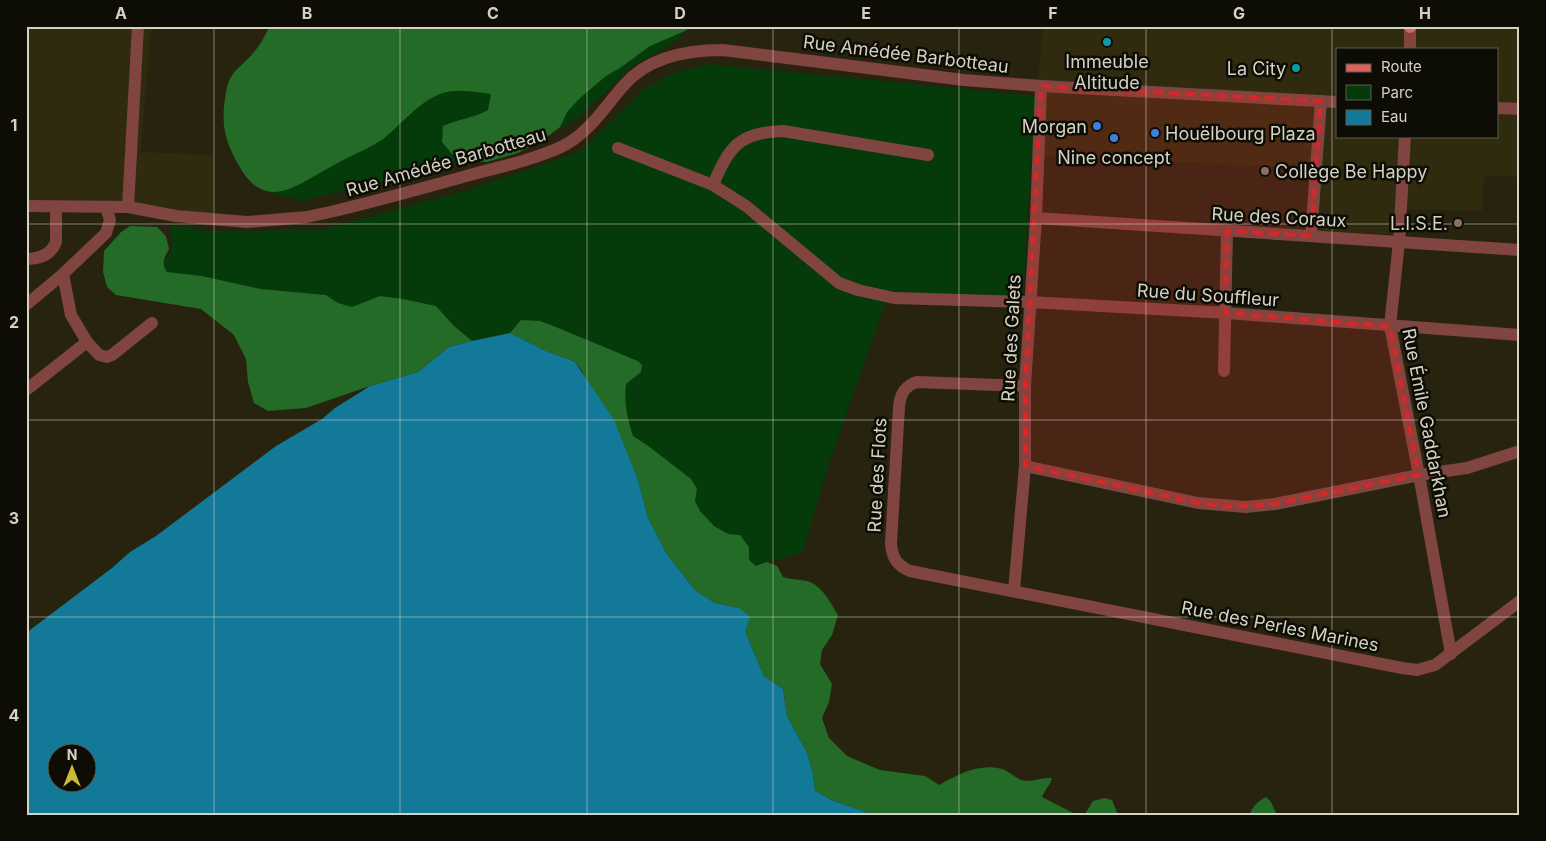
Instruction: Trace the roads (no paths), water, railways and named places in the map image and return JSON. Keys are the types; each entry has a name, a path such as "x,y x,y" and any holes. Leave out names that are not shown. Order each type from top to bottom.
{"street":[{"path":"128,208 138,26"},
{"path":"1410,27 1410,48"},
{"name":"Rue Amédée Barbotteau","path":"26,206 128,208 176,216 247,222 308,217 353,207 496,168 536,156 569,143 588,129 635,74 656,62 686,52 723,50 964,80 1041,86 1336,102"},
{"name":"Rue des Galets","path":"1014,591 1025,466 1025,386 1036,218 1041,86"},
{"path":"1311,236 1321,101"},
{"path":"1498,108 1520,109"},
{"path":"713,185 723,161 733,147 750,136 764,131 783,130 928,154"},
{"name":"Rue Émile Gaddarkhan","path":"1405,138 1399,242 1390,326 1451,654"},
{"name":"Rue du Souffleur","path":"618,148 713,185 746,206 838,283 858,290 894,298 1030,302 1226,313 1520,336"},
{"path":"26,259 43,256 51,251 54,246 56,242 56,207"},
{"path":"26,305 106,234 110,220 106,207"},
{"name":"Rue des Coraux","path":"1036,218 1520,250"},
{"path":"1224,371 1227,231"},
{"path":"63,274 71,315 87,342 99,355 107,357 112,355 152,323"},
{"path":"26,390 87,342"},
{"name":"Rue des Flots","path":"1014,591 902,568 895,560 891,543 899,407 900,398 906,388 917,382 1025,386"},
{"path":"1025,466 1198,503 1233,506 1275,504 1419,475 1467,468 1520,450"},
{"name":"Rue des Perles Marines","path":"1014,591 1417,670 1435,665 1520,601"}],"water":[{"path":"510,333 544,350 575,362 614,420 638,480 648,518 668,556 696,591 715,603 739,608 750,617 745,631 764,676 783,689 787,716 807,753 813,774 815,791 834,801 874,815 26,815 26,633 112,568 130,552 156,536 276,446 322,419 335,408 370,386 418,372 449,347"}],"place":[{"name":"Immeuble Altitude","path":"1107,42"},
{"name":"La City","path":"1296,68"},
{"name":"Morgan","path":"1097,126"},
{"name":"Houëlbourg Plaza","path":"1155,133"},
{"name":"Nine concept","path":"1114,138"},
{"name":"Collège Be Happy","path":"1265,171"},
{"name":"L.I.S.E.","path":"1458,223"}]}
